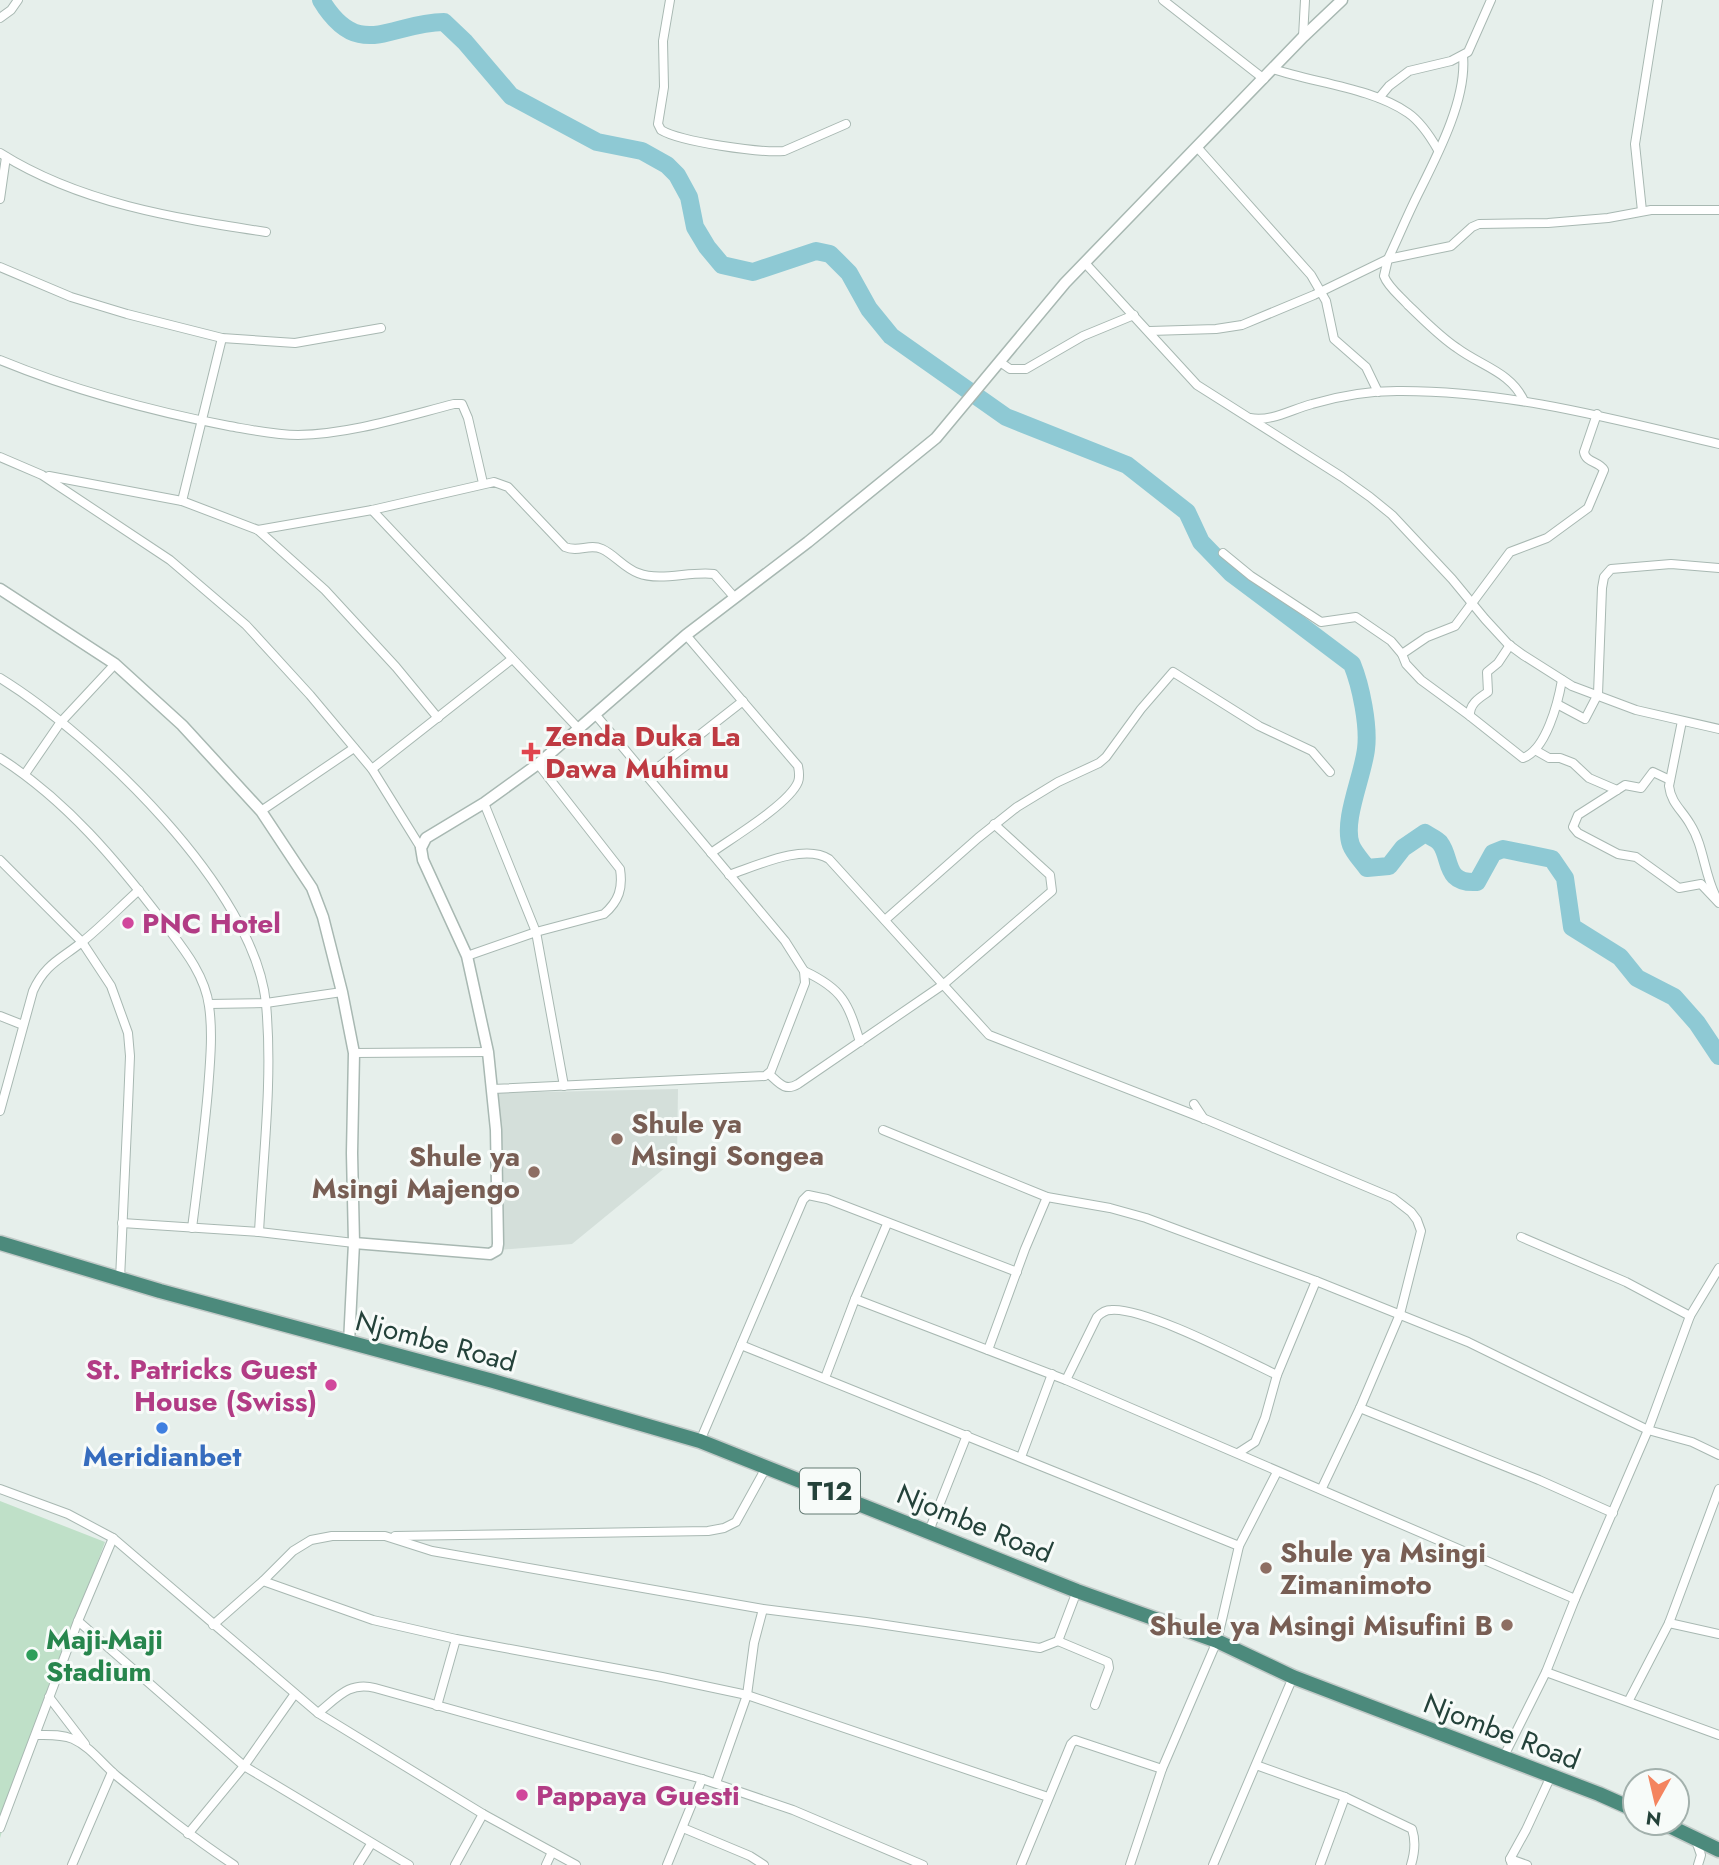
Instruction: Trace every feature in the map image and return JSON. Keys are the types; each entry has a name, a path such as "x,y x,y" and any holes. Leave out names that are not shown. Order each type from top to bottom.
{"highway":[{"name":"Njombe Road","path":"0,1243 700,1441 1077,1591 1217,1642 1293,1677 1621,1804"},
{"path":"1691,1835 1719,1850"}],"street":[{"path":"0,18 18,0"},
{"path":"670,0 663,41 664,87 658,124 661,130 678,137 773,152 784,151 846,124"},
{"path":"1163,0 1264,79"},
{"path":"1303,37 1305,0"},
{"path":"421,848 426,838 484,803 538,764 686,635 936,438 1065,283 1342,0"},
{"path":"1379,98 1389,86 1409,71 1463,56 1472,45 1491,0"},
{"path":"1642,211 1635,144 1658,0"},
{"path":"1463,56 1462,84 1435,162 1388,259 1385,280 1435,332 1513,383 1524,401"},
{"path":"1273,69 1379,98 1407,112 1421,124 1438,150"},
{"path":"1197,147 1303,264 1326,301 1334,340 1366,368 1378,392"},
{"path":"0,199 3,155 93,197 266,232"},
{"path":"1150,331 1216,329 1242,325 1388,259 1451,246 1479,224 1548,223 1608,218 1642,211 1719,210"},
{"path":"1085,263 1197,384 1370,497 1411,533 1510,645 1562,680 1648,714 1719,729"},
{"path":"0,267 71,297 222,338 295,343 381,328"},
{"path":"1000,362 1010,369 1026,369 1083,336 1134,316"},
{"path":"182,501 222,338"},
{"path":"0,360 100,395 202,421 277,434 299,435 383,423 461,404 468,418 483,483"},
{"path":"1247,417 1261,419 1312,404 1378,392 1457,393 1597,414 1719,444"},
{"path":"1402,654 1427,637 1455,626 1506,556 1516,549 1547,538 1588,508 1604,470 1588,459 1584,452 1597,414"},
{"path":"0,457 42,475 170,560 246,625 372,769 421,848 428,874 467,956 488,1052 496,1130 498,1244 496,1250 490,1254 259,1232 122,1223"},
{"path":"42,475 182,501 258,530 325,590 439,718"},
{"path":"258,530 372,510 494,482 508,487 565,547 574,551 588,547 601,548 636,573 651,577 696,572 714,574 735,598"},
{"path":"372,510 579,728"},
{"path":"1223,552 1251,576 1321,622 1356,617 1391,641 1402,654 1406,664 1421,680 1523,758 1532,755 1542,740 1557,704 1562,680"},
{"path":"1557,704 1585,719 1598,694 1602,588 1604,577 1611,569 1671,564 1719,568"},
{"path":"0,589 115,664 182,725 261,811 312,888 323,916 354,1053 354,1242 349,1343"},
{"path":"686,635 798,766 799,779 793,789 775,807 711,853"},
{"path":"1470,716 1472,703 1488,692 1487,672 1498,663 1510,645"},
{"path":"372,769 512,659"},
{"path":"24,774 61,723 115,664"},
{"path":"885,920 1017,807 1106,757 1141,709 1173,672 1259,726 1312,751 1330,772"},
{"path":"0,678 61,723 131,783 160,816 242,925 260,971 266,1003 268,1075 259,1232"},
{"path":"647,776 743,701"},
{"path":"595,714 785,941 804,971 828,984 849,1006 860,1042"},
{"path":"1682,721 1670,780 1670,794 1699,841 1713,892 1719,903"},
{"path":"261,811 354,748"},
{"path":"1535,751 1549,758 1560,758 1573,763 1589,778 1617,790"},
{"path":"0,758 24,774 88,830 139,890 182,947 201,978 209,1004 211,1054 192,1228"},
{"path":"467,956 536,932 604,914 612,907 623,886 620,869 538,764"},
{"path":"1670,780 1653,772 1641,788 1625,785 1578,815 1573,827 1578,833 1618,854 1636,857 1679,888 1701,884 1719,903"},
{"path":"484,803 536,932 564,1086"},
{"path":"769,1074 782,1086 793,1087 944,984 1052,891 1050,875 994,824"},
{"path":"729,875 804,852 821,854 829,859 989,1035 1205,1119 1393,1198 1411,1212 1421,1231 1400,1314 1322,1489"},
{"path":"0,860 82,942 110,986 128,1033 130,1056 120,1279"},
{"path":"0,1111 23,1025 40,975 82,942 139,890"},
{"path":"492,1089 759,1078 769,1074 803,989 804,971"},
{"path":"209,1004 266,1003 342,992"},
{"path":"0,1016 23,1025"},
{"path":"354,1053 488,1052"},
{"path":"1194,1104 1205,1119"},
{"path":"883,1130 1047,1197 1110,1208 1146,1218 1316,1281 1468,1342 1648,1430 1692,1442 1719,1455"},
{"path":"700,1441 803,1200 808,1195 827,1199 1017,1272"},
{"path":"988,1350 1047,1197"},
{"path":"825,1378 887,1224"},
{"path":"1521,1237 1626,1282 1690,1316"},
{"path":"1503,1758 1546,1672 1574,1599 1648,1430 1690,1316 1716,1279 1719,1268"},
{"path":"1238,1453 1255,1442 1277,1375 1316,1281"},
{"path":"855,1299 1052,1374 1574,1599"},
{"path":"1066,1380 1097,1317 1103,1311 1113,1309 1147,1317 1277,1375"},
{"path":"741,1345 1239,1546"},
{"path":"1021,1457 1052,1374"},
{"path":"1360,1408 1539,1480 1613,1513"},
{"path":"929,1531 967,1434"},
{"path":"213,1625 264,1581 293,1551 311,1540 332,1536 724,1528 736,1522 767,1466"},
{"path":"1129,1865 1162,1769 1217,1642 1239,1546 1277,1472"},
{"path":"0,1489 68,1514 113,1538 293,1695 318,1713 483,1814 576,1865"},
{"path":"1629,1700 1669,1623 1719,1489"},
{"path":"385,1536 432,1551 764,1609 1033,1648 1048,1646 1058,1641 1077,1591"},
{"path":"0,1828 78,1621 113,1538"},
{"path":"264,1581 373,1620 457,1639 747,1695 1048,1797"},
{"path":"716,1783 747,1695 754,1643 764,1609"},
{"path":"78,1621 244,1766 409,1865"},
{"path":"1669,1623 1719,1634"},
{"path":"437,1706 457,1639"},
{"path":"1058,1641 1108,1662 1109,1668 1095,1705"},
{"path":"1546,1672 1719,1735"},
{"path":"1213,1865 1293,1677"},
{"path":"318,1713 349,1689 362,1684 716,1783 793,1810 923,1865"},
{"path":"187,1834 244,1766 293,1695"},
{"path":"49,1697 89,1750 112,1772 187,1834 234,1865"},
{"path":"36,1735 62,1736 89,1750"},
{"path":"1021,1865 1071,1744 1078,1740 1162,1769"},
{"path":"1256,1765 1345,1797 1412,1829 1415,1854 1411,1865"},
{"path":"72,1865 112,1772"},
{"path":"1527,1865 1511,1862 1551,1776"},
{"path":"667,1865 702,1779"},
{"path":"1320,1865 1345,1797"},
{"path":"455,1865 483,1814"},
{"path":"683,1828 750,1856 764,1865"},
{"path":"1695,1837 1701,1855 1698,1865"},
{"path":"358,1865 371,1844"},
{"path":"546,1865 552,1852"}],"shaded area":[{"path":"678,1089 677,1158 572,1244 498,1250 498,1093"}],"green space":[{"name":"Maji-Maji Stadium","path":"0,1501 105,1542 21,1769 0,1838"}],"waterway":[{"path":"321,0 335,19 349,30 363,35 377,35 444,22 465,42 511,96 597,142 642,151 667,165 677,175 689,197 695,227 722,265 753,272 816,251 830,254 849,273 869,309 891,336 1006,417 1127,465 1187,512 1201,542 1231,573 1352,664 1364,706 1367,740 1351,811 1349,835 1352,848 1367,868 1389,866 1403,848 1425,833 1440,843 1450,869 1466,882 1477,882 1493,853 1503,849 1552,859 1565,878 1572,927 1620,957 1637,978 1674,997 1697,1023 1719,1056"}],"place":[{"name":"Zenda Duka La Dawa Muhimu","path":"531,752"},
{"name":"PNC Hotel","path":"128,923"},
{"name":"Shule ya Msingi Songea","path":"617,1139"},
{"name":"Shule ya Msingi Majengo","path":"534,1172"},
{"name":"St. Patricks Guest House (Swiss)","path":"331,1385"},
{"name":"Meridianbet","path":"162,1428"},
{"name":"Shule ya Msingi Zimanimoto","path":"1266,1568"},
{"name":"Shule ya Msingi Misufini B","path":"1507,1625"},
{"name":"Maji-Maji Stadium","path":"32,1655"},
{"name":"Pappaya Guesti","path":"522,1795"}]}
